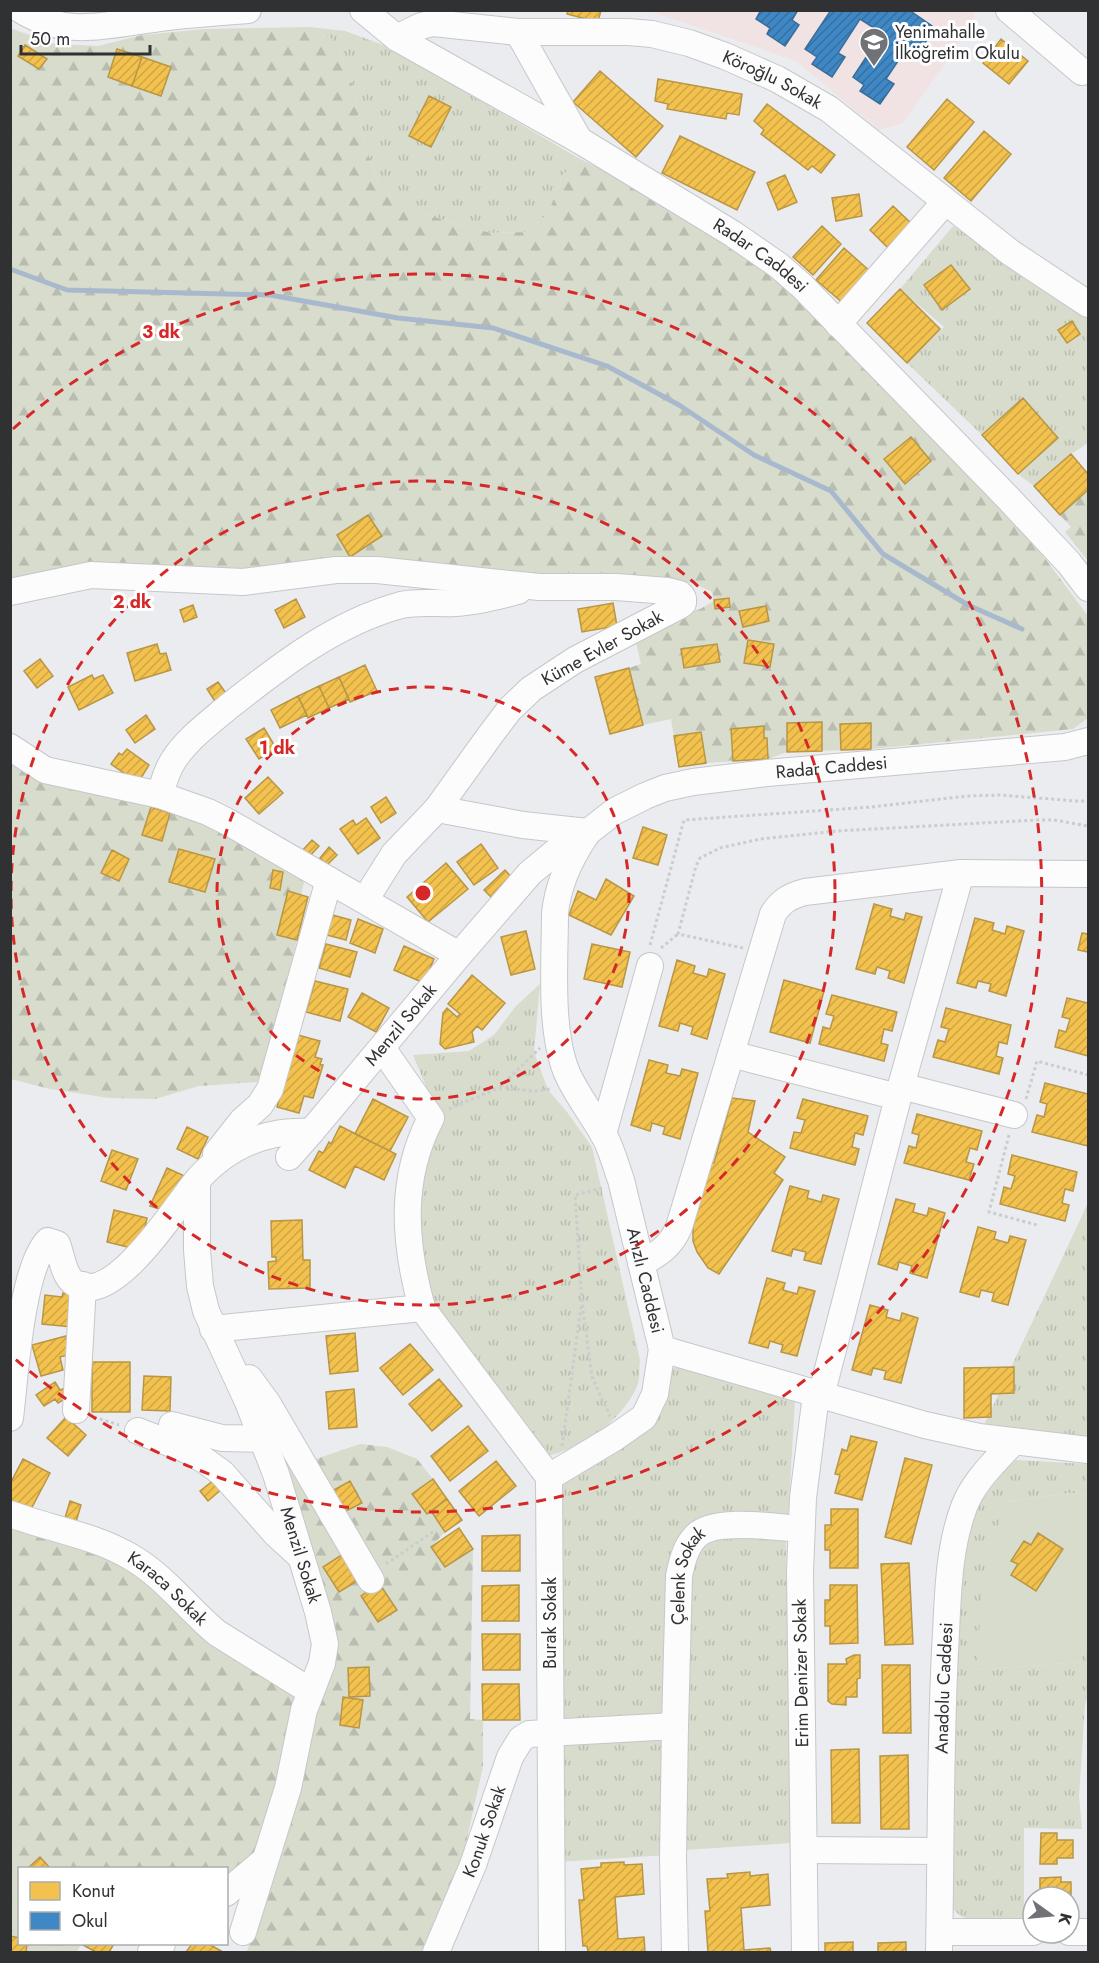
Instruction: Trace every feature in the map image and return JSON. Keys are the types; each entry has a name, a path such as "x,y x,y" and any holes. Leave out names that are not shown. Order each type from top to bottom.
{"street":[{"path":"21,10 46,23 83,28 248,10"},
{"name":"Radar Caddesi","path":"363,10 397,38 579,140 733,234 778,265 802,286 1008,498 1069,563 1089,588"},
{"path":"1009,10 1082,72"},
{"name":"Köroğlu Sokak","path":"397,38 422,26 433,24 630,21 652,34 689,43 725,56 802,92 859,131 1011,253 1089,304"},
{"path":"504,24 579,140"},
{"path":"838,324 945,202"},
{"name":"Küme Evler Sokak","path":"10,592 91,575 243,582 336,570 388,571 539,586 616,587 680,594 683,603 575,660 531,688 490,734 436,809 394,854 365,900"},
{"name":"Küme Evler Sokak","path":"160,795 167,771 194,736 273,671 328,636 361,620 404,604 478,600 539,586"},
{"name":"Radar Caddesi","path":"588,832 615,812 645,796 665,788 693,782 767,773 1052,748 1089,741"},
{"path":"10,747 45,770 160,795 208,812 459,955"},
{"path":"1052,748 1089,762"},
{"path":"436,809 534,827 588,832"},
{"name":"Menzil Sokak","path":"289,1157 530,873 559,849 588,832"},
{"name":"Arızlı Caddesi","path":"588,832 573,855 557,897 555,914 556,1034 567,1074 603,1134 613,1156 662,1349 818,1396 925,1425 979,1437 1089,1450"},
{"path":"641,1263 667,1247 674,1239 679,1227 773,914 783,901 792,895 805,892 961,873 1089,874"},
{"name":"Erim Denizer Sokak","path":"805,1953 800,1572 804,1488 818,1396 961,873"},
{"path":"10,1418 25,1304 40,1256 48,1241 57,1245 72,1281 83,1286 99,1285 109,1280 132,1263 151,1243 228,1137 260,1105 270,1089 329,880"},
{"path":"603,1134 649,961"},
{"path":"382,1048 431,1118 421,1137 412,1163 408,1190 409,1245 413,1278 422,1308 553,1474 644,1417 655,1394 662,1349"},
{"path":"731,1054 1014,1115"},
{"path":"196,1181 220,1159 242,1145 275,1132 311,1132"},
{"name":"Menzil Sokak","path":"196,1181 197,1250 200,1286 206,1311 263,1439 287,1507 318,1612 325,1644 322,1663 310,1691 299,1729 288,1788 243,1932"},
{"path":"76,1410 83,1286"},
{"path":"213,1329 422,1308"},
{"path":"231,1366 248,1376 258,1388 369,1578"},
{"path":"172,1425 222,1438 263,1439"},
{"path":"138,1431 187,1450 222,1473 277,1535 302,1557"},
{"name":"Anadolu Caddesi","path":"939,1942 941,1724 948,1598 955,1536 965,1504 977,1484 1013,1442"},
{"name":"Burak Sokak","path":"552,1953 553,1474"},
{"name":"Karaca Sokak","path":"10,1514 94,1540 131,1557 158,1578 217,1633 310,1691"},
{"name":"Çelenk Sokak","path":"675,1953 673,1858 675,1726 679,1576 684,1555 696,1536 710,1527 727,1524 801,1528"},
{"path":"551,1732 675,1726"},
{"name":"Konuk Sokak","path":"436,1953 473,1865 515,1747 529,1734 551,1732"},
{"path":"804,1850 940,1851"},
{"path":"228,1891 264,1861"},
{"path":"939,1942 1021,1933"}],"path":[{"path":"649,961 684,820 871,807 999,795 1089,801"},
{"path":"649,961 678,934 700,858 732,844 837,831 1037,820 1054,820 1089,826"},
{"path":"678,934 762,952"},
{"path":"498,1089 534,1052 556,1034"},
{"path":"1037,1225 989,1212 1014,1115 1022,1116 1037,1061 1089,1075"},
{"path":"431,1118 498,1089 535,1091 573,1084"},
{"path":"620,1434 592,1377 582,1302 575,1195 621,1184"},
{"path":"553,1474 582,1302"},
{"path":"76,1410 138,1431"},
{"path":"369,1578 434,1531"}],"shaded area":[{"name":"Yenimahalle İlköğretim Okulu","path":"974,10 974,22 903,123 879,130 796,61 649,11"}],"green space":[{"path":"310,27 345,31 389,47 580,159 562,176 548,214 525,232 491,233 449,222 404,206 378,183 364,142 352,84 337,42"},
{"path":"310,27 337,42 352,84 364,142 378,183 404,206 449,222 491,233 525,232 548,214 562,176 580,159 644,189 775,278 865,365 1032,541 1088,616 1088,718 1073,729 871,749 787,752 768,759 679,767 671,719 643,725 629,668 641,664 635,638 662,622 700,609 714,601 712,592 693,583 634,580 11,583 10,28 55,44 98,46 142,35 205,29"},
{"path":"953,226 1054,291 1088,318 1088,443 1071,454 1034,486 1018,474 982,435 907,363 944,327 900,289"},
{"path":"1088,490 1088,561 1065,532 1071,527 1060,515"},
{"path":"10,755 101,792 222,828 305,878 301,895 288,892 277,934 297,940 266,1064 257,1082 199,1086 155,1099 109,1098 50,1089 11,1079"},
{"path":"540,984 534,1052 548,1090 592,1147 640,1360 639,1380 635,1390 611,1422 584,1442 542,1458 437,1315 430,1296 420,1232 421,1184 433,1103 413,1055 469,1051 494,1035 516,1006"},
{"path":"1088,1203 1088,1437 984,1425"},
{"path":"678,1365 795,1400 788,1519 692,1528 668,1717 557,1725 556,1484 648,1425 667,1375"},
{"path":"258,1410 310,1461 360,1444 387,1447 417,1459 433,1479 413,1494 427,1514 431,1511 445,1532 431,1547 446,1567 473,1549 470,1719 483,1720 483,1766 464,1852 421,1952 247,1952 328,1665"},
{"path":"1016,1460 1088,1464 1088,1495 1071,1493 1004,1502 976,1670 1079,1662 1088,1639 1088,1695 1085,1705 1079,1796 1082,1829 1024,1828 1021,1924 974,1921 957,1913 951,1906 951,1770 961,1556 976,1508 1006,1469"},
{"path":"1072,1493 1088,1495 1088,1639 1079,1662 976,1670 983,1585 1004,1502"},
{"path":"10,1523 136,1569 276,1678 298,1700 260,1857 228,1883 228,1867 18,1867 18,1945 81,1945 76,1952 11,1952"},
{"path":"786,1535 791,1843 685,1850 688,1569 708,1539"},
{"path":"667,1737 669,1855 557,1862 559,1741"}],"building: Konut":[{"path":"568,10 601,10 598,22 567,14"},
{"path":"1001,39 1028,61 1009,84 983,63"},
{"path":"25,45 47,59 39,69 18,56"},
{"path":"117,49 142,57 132,86 108,77"},
{"path":"142,57 171,67 161,96 132,86"},
{"path":"600,71 663,126 636,157 573,102"},
{"path":"658,79 742,94 739,115 727,113 726,119 667,109 668,104 655,101"},
{"path":"429,96 451,107 431,147 409,136"},
{"path":"947,99 974,122 934,170 907,147"},
{"path":"767,104 835,155 821,173 812,166 808,170 761,134 764,130 754,121"},
{"path":"984,131 1011,154 971,201 944,178"},
{"path":"680,136 755,172 737,210 662,173"},
{"path":"785,175 797,202 778,210 767,183"},
{"path":"859,194 862,216 836,221 832,198"},
{"path":"893,206 913,225 889,249 870,230"},
{"path":"822,226 841,244 813,275 793,257"},
{"path":"844,248 872,273 844,304 816,280"},
{"path":"951,265 970,289 942,310 924,285"},
{"path":"900,289 940,329 907,363 867,323"},
{"path":"1072,321 1080,334 1067,343 1058,330"},
{"path":"1023,398 1058,438 1018,474 982,435"},
{"path":"911,437 931,461 905,484 884,459"},
{"path":"1071,454 1088,474 1088,490 1060,515 1034,486"},
{"path":"368,515 382,536 350,557 337,535"},
{"path":"729,598 730,607 715,609 714,600"},
{"path":"296,599 305,617 284,628 275,610"},
{"path":"613,603 617,626 582,632 578,609"},
{"path":"193,605 197,617 184,622 180,610"},
{"path":"766,606 769,621 743,627 739,611"},
{"path":"748,640 774,644 770,667 744,663"},
{"path":"157,644 160,654 166,653 171,670 135,681 127,653"},
{"path":"717,644 720,662 684,668 681,649"},
{"path":"40,659 53,676 37,688 24,671"},
{"path":"365,665 377,691 350,702 339,677"},
{"path":"629,668 643,725 610,734 595,677"},
{"path":"92,675 94,679 103,675 113,693 79,710 68,687"},
{"path":"339,677 349,699 329,708 319,686"},
{"path":"218,682 228,696 216,703 207,689"},
{"path":"319,686 329,708 308,718 298,696"},
{"path":"298,696 307,715 280,728 271,710"},
{"path":"146,715 155,729 135,743 126,730"},
{"path":"822,722 822,751 787,752 787,723"},
{"path":"871,723 871,749 841,750 840,724"},
{"path":"764,726 768,759 733,761 731,729"},
{"path":"264,728 276,748 259,759 246,739"},
{"path":"701,732 706,763 679,767 674,736"},
{"path":"127,749 149,765 138,783 111,764 119,753 122,755"},
{"path":"268,777 283,793 259,814 245,798"},
{"path":"386,797 396,813 381,823 371,807"},
{"path":"151,807 170,813 162,841 142,835"},
{"path":"366,818 380,838 358,854 340,829 353,820 356,825"},
{"path":"643,827 667,835 658,865 633,858"},
{"path":"312,840 319,846 309,857 302,851"},
{"path":"481,844 498,868 474,885 457,862"},
{"path":"329,847 337,855 327,865 320,858"},
{"path":"179,849 215,859 205,892 169,882"},
{"path":"112,850 129,859 119,881 101,873"},
{"path":"446,863 468,889 428,922 407,897"},
{"path":"273,870 283,872 280,890 270,888"},
{"path":"505,870 512,878 492,898 484,890"},
{"path":"606,879 634,896 611,935 569,915 578,891 596,900"},
{"path":"288,891 308,897 297,940 277,935"},
{"path":"874,904 892,909 890,916 904,920 906,913 922,917 904,983 888,978 890,971 877,967 875,974 856,969"},
{"path":"329,914 351,920 346,940 323,934"},
{"path":"975,918 994,923 992,930 1005,934 1007,926 1024,931 1006,996 989,991 991,984 978,981 976,988 957,983"},
{"path":"358,919 383,929 375,953 350,943"},
{"path":"526,931 535,969 511,975 501,937"},
{"path":"1082,933 1088,934 1088,952 1078,950"},
{"path":"326,944 357,952 350,977 319,968"},
{"path":"592,944 630,952 622,987 584,979"},
{"path":"404,946 434,959 424,983 394,970"},
{"path":"677,960 695,966 693,973 707,977 709,969 725,974 707,1039 691,1034 693,1027 680,1023 678,1031 659,1026"},
{"path":"472,975 505,1003 482,1030 477,1026 472,1032 474,1042 445,1049 440,1044 443,1013 447,1008 457,1017 460,1014 448,1004"},
{"path":"784,980 824,991 810,1043 770,1032"},
{"path":"315,981 348,989 340,1021 306,1012"},
{"path":"362,993 389,1008 376,1032 348,1017"},
{"path":"832,995 897,1012 892,1031 884,1029 881,1043 888,1045 884,1061 819,1044 823,1027 830,1029 834,1016 826,1014"},
{"path":"1067,998 1088,1003 1088,1056 1055,1047 1059,1030 1066,1032 1070,1019 1062,1017"},
{"path":"946,1008 1011,1025 1007,1044 999,1042 996,1056 1003,1058 999,1074 933,1057 938,1040 945,1042 949,1029 941,1027"},
{"path":"298,1035 320,1041 315,1057 322,1059 320,1064 323,1065 313,1098 304,1096 299,1113 277,1107"},
{"path":"649,1060 668,1065 666,1073 680,1076 682,1069 698,1073 680,1139 663,1134 665,1127 652,1123 650,1131 631,1125"},
{"path":"1045,1083 1088,1094 1088,1146 1032,1132 1037,1115 1044,1117 1047,1104 1040,1102"},
{"path":"732,1098 755,1101 748,1132 785,1157 774,1173 783,1180 719,1274 708,1268 697,1252 693,1241 693,1227 695,1209 707,1162 714,1163"},
{"path":"373,1099 408,1117 390,1151 355,1134"},
{"path":"803,1099 868,1116 863,1135 855,1133 852,1147 859,1149 855,1165 790,1148 794,1132 801,1133 805,1120 797,1118"},
{"path":"917,1114 982,1131 977,1150 970,1148 966,1162 974,1164 969,1180 904,1163 909,1146 916,1148 919,1135 912,1133"},
{"path":"340,1126 396,1154 384,1180 355,1166 345,1188 309,1170 319,1151 323,1153 329,1142 331,1144"},
{"path":"187,1127 208,1137 198,1159 177,1149"},
{"path":"112,1150 138,1159 126,1190 101,1181"},
{"path":"1012,1155 1077,1172 1073,1191 1065,1189 1062,1203 1069,1205 1065,1221 1000,1204 1004,1187 1011,1189 1015,1176 1008,1174"},
{"path":"167,1168 189,1178 167,1211 150,1206"},
{"path":"790,1186 809,1191 807,1198 821,1202 823,1195 839,1199 821,1264 804,1260 806,1252 793,1249 791,1256 772,1251"},
{"path":"896,1199 915,1204 913,1212 927,1216 929,1208 945,1213 927,1278 910,1273 912,1266 899,1262 897,1270 878,1264"},
{"path":"114,1210 147,1218 140,1250 107,1242"},
{"path":"302,1220 303,1260 310,1260 310,1288 269,1289 268,1262 276,1261 276,1257 272,1257 271,1221"},
{"path":"978,1227 996,1232 994,1239 1008,1243 1010,1236 1026,1240 1008,1305 992,1301 994,1293 981,1290 979,1297 960,1292"},
{"path":"767,1278 785,1283 783,1290 797,1294 799,1287 815,1291 797,1356 781,1352 783,1345 770,1341 768,1348 749,1343"},
{"path":"63,1293 75,1294 72,1327 42,1324 45,1295 62,1297"},
{"path":"870,1305 888,1310 886,1317 900,1321 902,1313 918,1318 901,1383 884,1379 886,1371 873,1368 871,1375 852,1370"},
{"path":"355,1333 358,1371 330,1374 326,1336"},
{"path":"66,1336 71,1354 60,1357 63,1370 41,1376 32,1345"},
{"path":"410,1344 433,1370 403,1395 380,1368"},
{"path":"92,1362 130,1362 130,1412 92,1412"},
{"path":"1014,1367 1014,1393 991,1394 991,1417 964,1418 964,1368"},
{"path":"144,1376 171,1377 170,1411 142,1410"},
{"path":"439,1379 462,1406 432,1431 409,1404"},
{"path":"55,1382 68,1397 58,1403 55,1399 44,1406 36,1395"},
{"path":"354,1389 357,1427 329,1429 326,1392"},
{"path":"66,1417 86,1435 68,1456 47,1438"},
{"path":"468,1426 488,1451 450,1481 431,1456"},
{"path":"851,1436 877,1442 862,1500 835,1493 840,1475 835,1474 842,1449 847,1451"},
{"path":"905,1458 932,1465 911,1544 885,1537"},
{"path":"23,1459 50,1473 30,1511 10,1500 10,1484"},
{"path":"496,1461 516,1486 479,1516 459,1491"},
{"path":"215,1479 223,1488 208,1501 200,1491"},
{"path":"433,1479 447,1499 427,1514 412,1494"},
{"path":"350,1481 362,1503 344,1512 332,1491"},
{"path":"447,1499 462,1520 445,1532 431,1511"},
{"path":"70,1501 81,1505 76,1522 65,1518"},
{"path":"831,1509 858,1509 858,1568 830,1568 830,1550 825,1550 825,1525 831,1525"},
{"path":"459,1528 473,1549 445,1567 431,1547"},
{"path":"1038,1533 1063,1549 1036,1591 1011,1575 1018,1564 1011,1561 1024,1541 1031,1545"},
{"path":"520,1535 520,1571 482,1571 482,1536"},
{"path":"346,1552 362,1578 339,1592 323,1567"},
{"path":"909,1563 913,1644 885,1645 881,1564"},
{"path":"379,1583 397,1610 378,1622 361,1596"},
{"path":"519,1585 519,1621 482,1621 482,1586"},
{"path":"830,1585 857,1585 858,1643 830,1644 830,1626 825,1626 825,1600 830,1600"},
{"path":"482,1634 520,1634 520,1670 483,1670"},
{"path":"860,1655 857,1697 846,1697 846,1705 832,1704 828,1701 828,1664 847,1664 846,1659"},
{"path":"882,1665 910,1665 911,1733 883,1733"},
{"path":"369,1667 370,1696 349,1697 348,1668"},
{"path":"482,1684 519,1684 520,1720 483,1720"},
{"path":"343,1697 363,1700 359,1728 340,1725"},
{"path":"859,1749 860,1823 832,1823 831,1750"},
{"path":"908,1755 909,1829 881,1829 880,1756"},
{"path":"1041,1833 1057,1833 1057,1840 1073,1840 1073,1858 1057,1858 1057,1864 1040,1864"},
{"path":"40,1857 49,1867 29,1867"},
{"path":"624,1862 624,1865 642,1864 644,1894 615,1897 618,1939 644,1937 645,1952 588,1952 587,1946 583,1946 579,1900 584,1900 581,1869 601,1867 601,1863"},
{"path":"750,1872 750,1876 768,1874 770,1905 741,1908 744,1950 770,1948 771,1952 708,1952 705,1911 710,1911 707,1879 728,1878 727,1874"},
{"path":"1061,1877 1061,1882 1071,1882 1071,1885 1040,1885 1040,1878"},
{"path":"10,1936 18,1938 18,1945 27,1945 26,1952 10,1952"},
{"path":"853,1942 853,1952 825,1952 825,1943"},
{"path":"906,1942 906,1952 878,1952 878,1943"},
{"path":"83,1945 113,1945 109,1952 96,1952"},
{"path":"191,1945 211,1945 223,1952 186,1952"}],"building: Okul":[{"path":"761,10 798,10 792,20 799,25 785,46 767,34 770,28 756,19"},
{"path":"831,10 909,10 932,26 917,56 906,49 886,79 894,84 880,104 860,91 864,85 853,77 882,33 860,19 838,53 845,57 832,77 812,64 817,57 805,49"}],"waterway":[{"path":"10,269 67,290 270,295 398,318 493,328 607,366 679,405 754,455 831,491 883,554 968,605 1022,629"}],"place":[{"name":"Yenimahalle İlköğretim Okulu","path":"874,68"}]}
